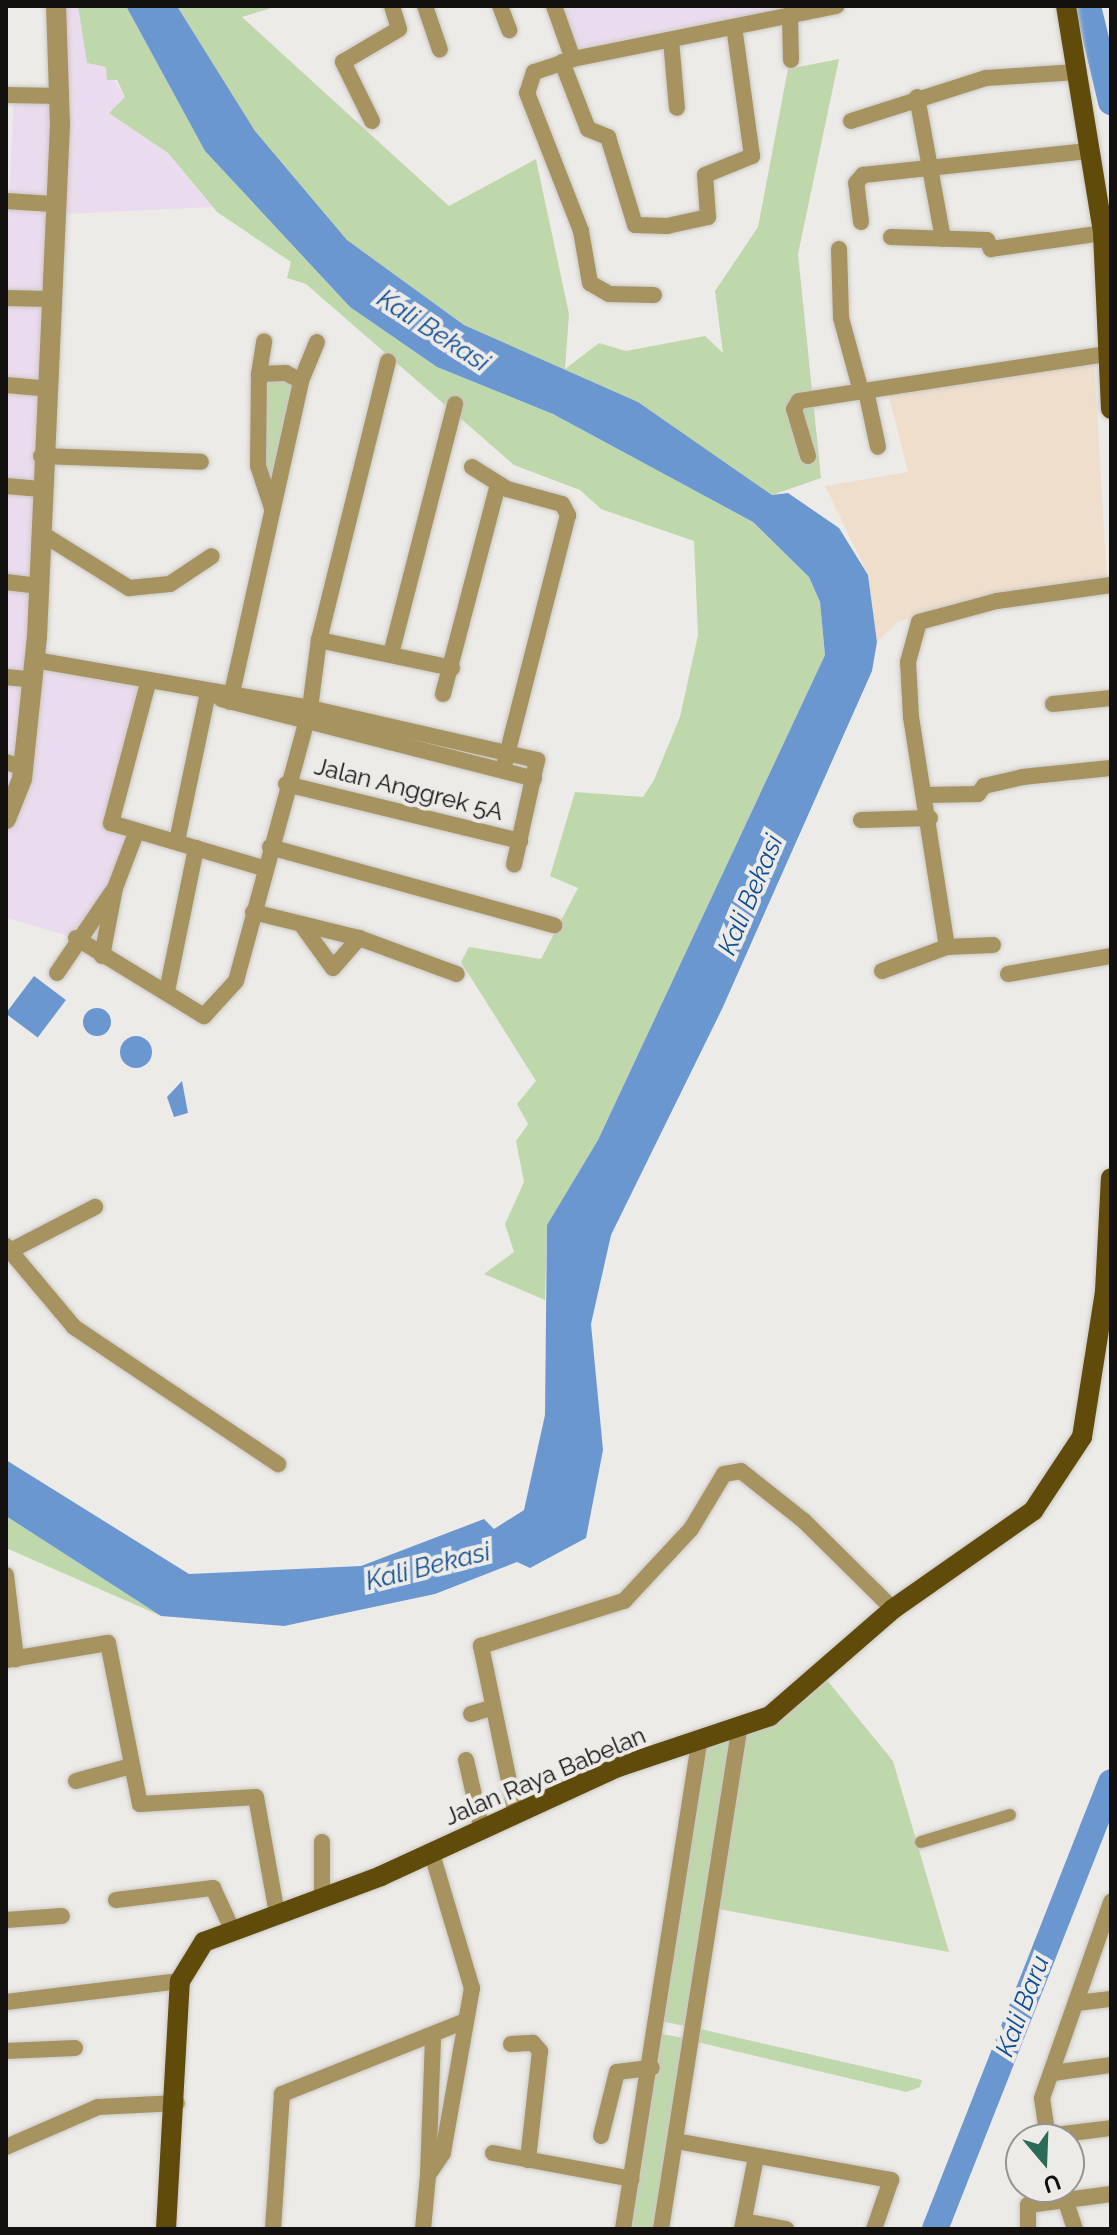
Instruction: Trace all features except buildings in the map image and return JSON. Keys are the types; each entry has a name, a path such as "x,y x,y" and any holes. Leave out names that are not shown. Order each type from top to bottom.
{"main road":[{"path":"1066,6 1103,233 1111,409"},
{"name":"Jalan Raya Babelan","path":"180,1981 204,1942 232,1929 322,1898 432,1854 618,1767 739,1731 770,1716 893,1609 1033,1511 1066,1470 1082,1437 1104,1339 1111,1178"},
{"path":"166,2229 177,2103 180,1981"}],"street":[{"path":"7,813 22,779 12,764 34,670 41,533 43,388 60,96 56,6"},
{"path":"372,121 343,62 399,29 392,6"},
{"path":"425,6 440,50"},
{"path":"500,6 509,30"},
{"path":"554,6 588,129 608,137 635,225 667,226 708,217 705,175 752,156 734,27"},
{"path":"654,295 609,294 590,283 581,231 527,93 534,72 567,61 837,6"},
{"path":"790,16 791,60"},
{"path":"671,40 677,108"},
{"path":"851,121 917,97 986,78 1077,72"},
{"path":"6,95 60,96"},
{"path":"917,97 935,170 943,239"},
{"path":"861,222 858,178 1088,151"},
{"path":"6,201 53,204"},
{"path":"891,237 987,240 991,249 1103,233"},
{"path":"839,249 841,318 878,447"},
{"path":"6,298 48,299"},
{"path":"264,341 259,374 258,466 273,510"},
{"path":"231,698 301,381 317,342"},
{"path":"808,456 795,404 1107,354"},
{"path":"76,938 204,1016 236,981 263,868 307,715 319,640 388,361"},
{"path":"259,374 286,373 301,381"},
{"path":"6,385 43,388"},
{"path":"391,654 455,404"},
{"path":"41,456 201,462"},
{"path":"472,467 498,484 562,504 568,515 503,770"},
{"path":"443,694 498,484"},
{"path":"6,486 41,489"},
{"path":"41,533 129,588 170,584 212,556"},
{"path":"6,582 39,586"},
{"path":"947,947 908,662 919,622 997,601 1111,585"},
{"path":"319,640 452,668"},
{"path":"6,677 34,670 148,683 509,752 540,762 514,865"},
{"path":"148,683 111,823 136,833 177,841 263,868"},
{"path":"177,841 210,693"},
{"path":"1053,704 1111,698"},
{"path":"307,715 534,779"},
{"path":"926,795 978,794 984,786 1022,777 1111,768"},
{"name":"Jalan Anggrek 5A","path":"286,784 520,841"},
{"path":"861,820 930,818"},
{"path":"102,956 115,888 136,833"},
{"path":"270,847 554,925"},
{"path":"167,991 196,848"},
{"path":"57,973 76,938 115,888"},
{"path":"253,912 359,938 457,974"},
{"path":"301,924 333,968 359,938"},
{"path":"882,971 947,947 993,945"},
{"path":"1008,974 1111,956"},
{"path":"95,1207 8,1249 74,1327 278,1464"},
{"path":"516,1815 491,1708 481,1646 624,1601 691,1529 732,1471 804,1521 893,1609"},
{"path":"6,1575 11,1660 105,1640 131,1766 146,1808 256,1797 277,1914"},
{"path":"471,1714 491,1708"},
{"path":"661,2229 739,1731"},
{"path":"623,2229 652,2068 699,1744"},
{"path":"466,1760 482,1830"},
{"path":"76,1781 131,1766"},
{"path":"921,1842 1010,1815"},
{"path":"322,1842 322,1898"},
{"path":"428,2175 443,2153 470,1971 432,1854"},
{"path":"116,1900 213,1888 232,1929"},
{"path":"1045,2123 1041,2106 1106,1927 1111,1902"},
{"path":"6,1920 62,1916"},
{"path":"6,2002 180,1981"},
{"path":"1077,2003 1111,1999"},
{"path":"273,2229 282,2094 433,2037 463,2022"},
{"path":"423,2229 428,2175 427,2098 433,2037"},
{"path":"511,2044 533,2043 540,2051 528,2160"},
{"path":"6,2051 75,2048"},
{"path":"1053,2073 1111,2065"},
{"path":"601,2136 617,2072 652,2068"},
{"path":"427,2098 449,2098"},
{"path":"6,2147 98,2107 177,2103"},
{"path":"1085,2132 1111,2128"},
{"path":"676,2141 891,2180 874,2229"},
{"path":"493,2153 632,2179"},
{"path":"756,2157 743,2225 786,2229"},
{"path":"1085,2193 1111,2194"},
{"path":"1028,2229 1028,2205 1034,2203"},
{"path":"1066,2203 1075,2229"}],"shaded area":[{"path":"56,6 78,6 87,63 106,67 125,97 118,117 168,153 212,207 65,214 35,660 148,683 111,822 129,827 115,888 76,938 6,918 6,264 14,95 60,95"},
{"path":"561,6 793,6 574,49"},
{"path":"1094,360 1107,579 947,605 898,622 877,642 868,575 825,486 908,472 888,393"}],"green space":[{"path":"78,6 126,6 205,151 350,307 437,367 553,414 753,522 809,577 820,602 825,655 598,1140 547,1225 545,1300 484,1274 514,1252 505,1224 524,1182 516,1141 528,1124 517,1104 536,1081 461,962 469,947 541,959 578,888 550,876 575,792 643,797 654,780 680,717 698,635 694,541 601,509 580,490 514,465 306,284 287,278 291,262 217,212 168,153 109,113 125,97 117,80 107,80 106,67 87,63"},
{"path":"177,6 278,6 242,17 449,206 536,159 569,314 565,369 599,343 626,351 705,336 723,353 715,291 758,227 788,69 839,59 798,254 821,478 772,495 638,402 464,325 347,240 255,131"},
{"path":"259,374 296,375 273,510 258,466"},
{"path":"6,1516 133,1598 161,1616 6,1548"},
{"path":"822,1674 893,1761 949,1952 713,1908 696,2028 922,2080 920,2087 906,2092 693,2041 661,2229 623,2229 658,2033 693,2040 695,2028 660,2021 699,1744 739,1731"}],"water":[{"name":"Kali Bekasi","path":"126,6 177,6 255,131 347,240 464,325 638,402 772,495 788,493 839,528 868,575 877,642 872,671 722,1009 611,1235 591,1324 603,1450 586,1538 530,1568 517,1562 435,1594 284,1626 161,1616 6,1516 6,1460 189,1574 361,1566 484,1519 494,1529 524,1510 545,1415 547,1225 598,1140 825,655 820,602 809,577 753,522 553,414 437,367 350,307 205,151"},
{"path":"34,976 66,1000 38,1038 6,1014"},
{"path":"97,1008 107,1012 111,1022 107,1032 97,1036 87,1032 83,1022 87,1012"},
{"path":"136,1036 147,1041 152,1052 147,1063 136,1068 125,1063 120,1052 125,1041"},
{"path":"182,1081 188,1113 174,1117 167,1097"}],"waterway":[{"name":"Kali Baru","path":"1088,6 1111,102"},
{"name":"Kali Baru","path":"935,2229 1111,1782"}]}
